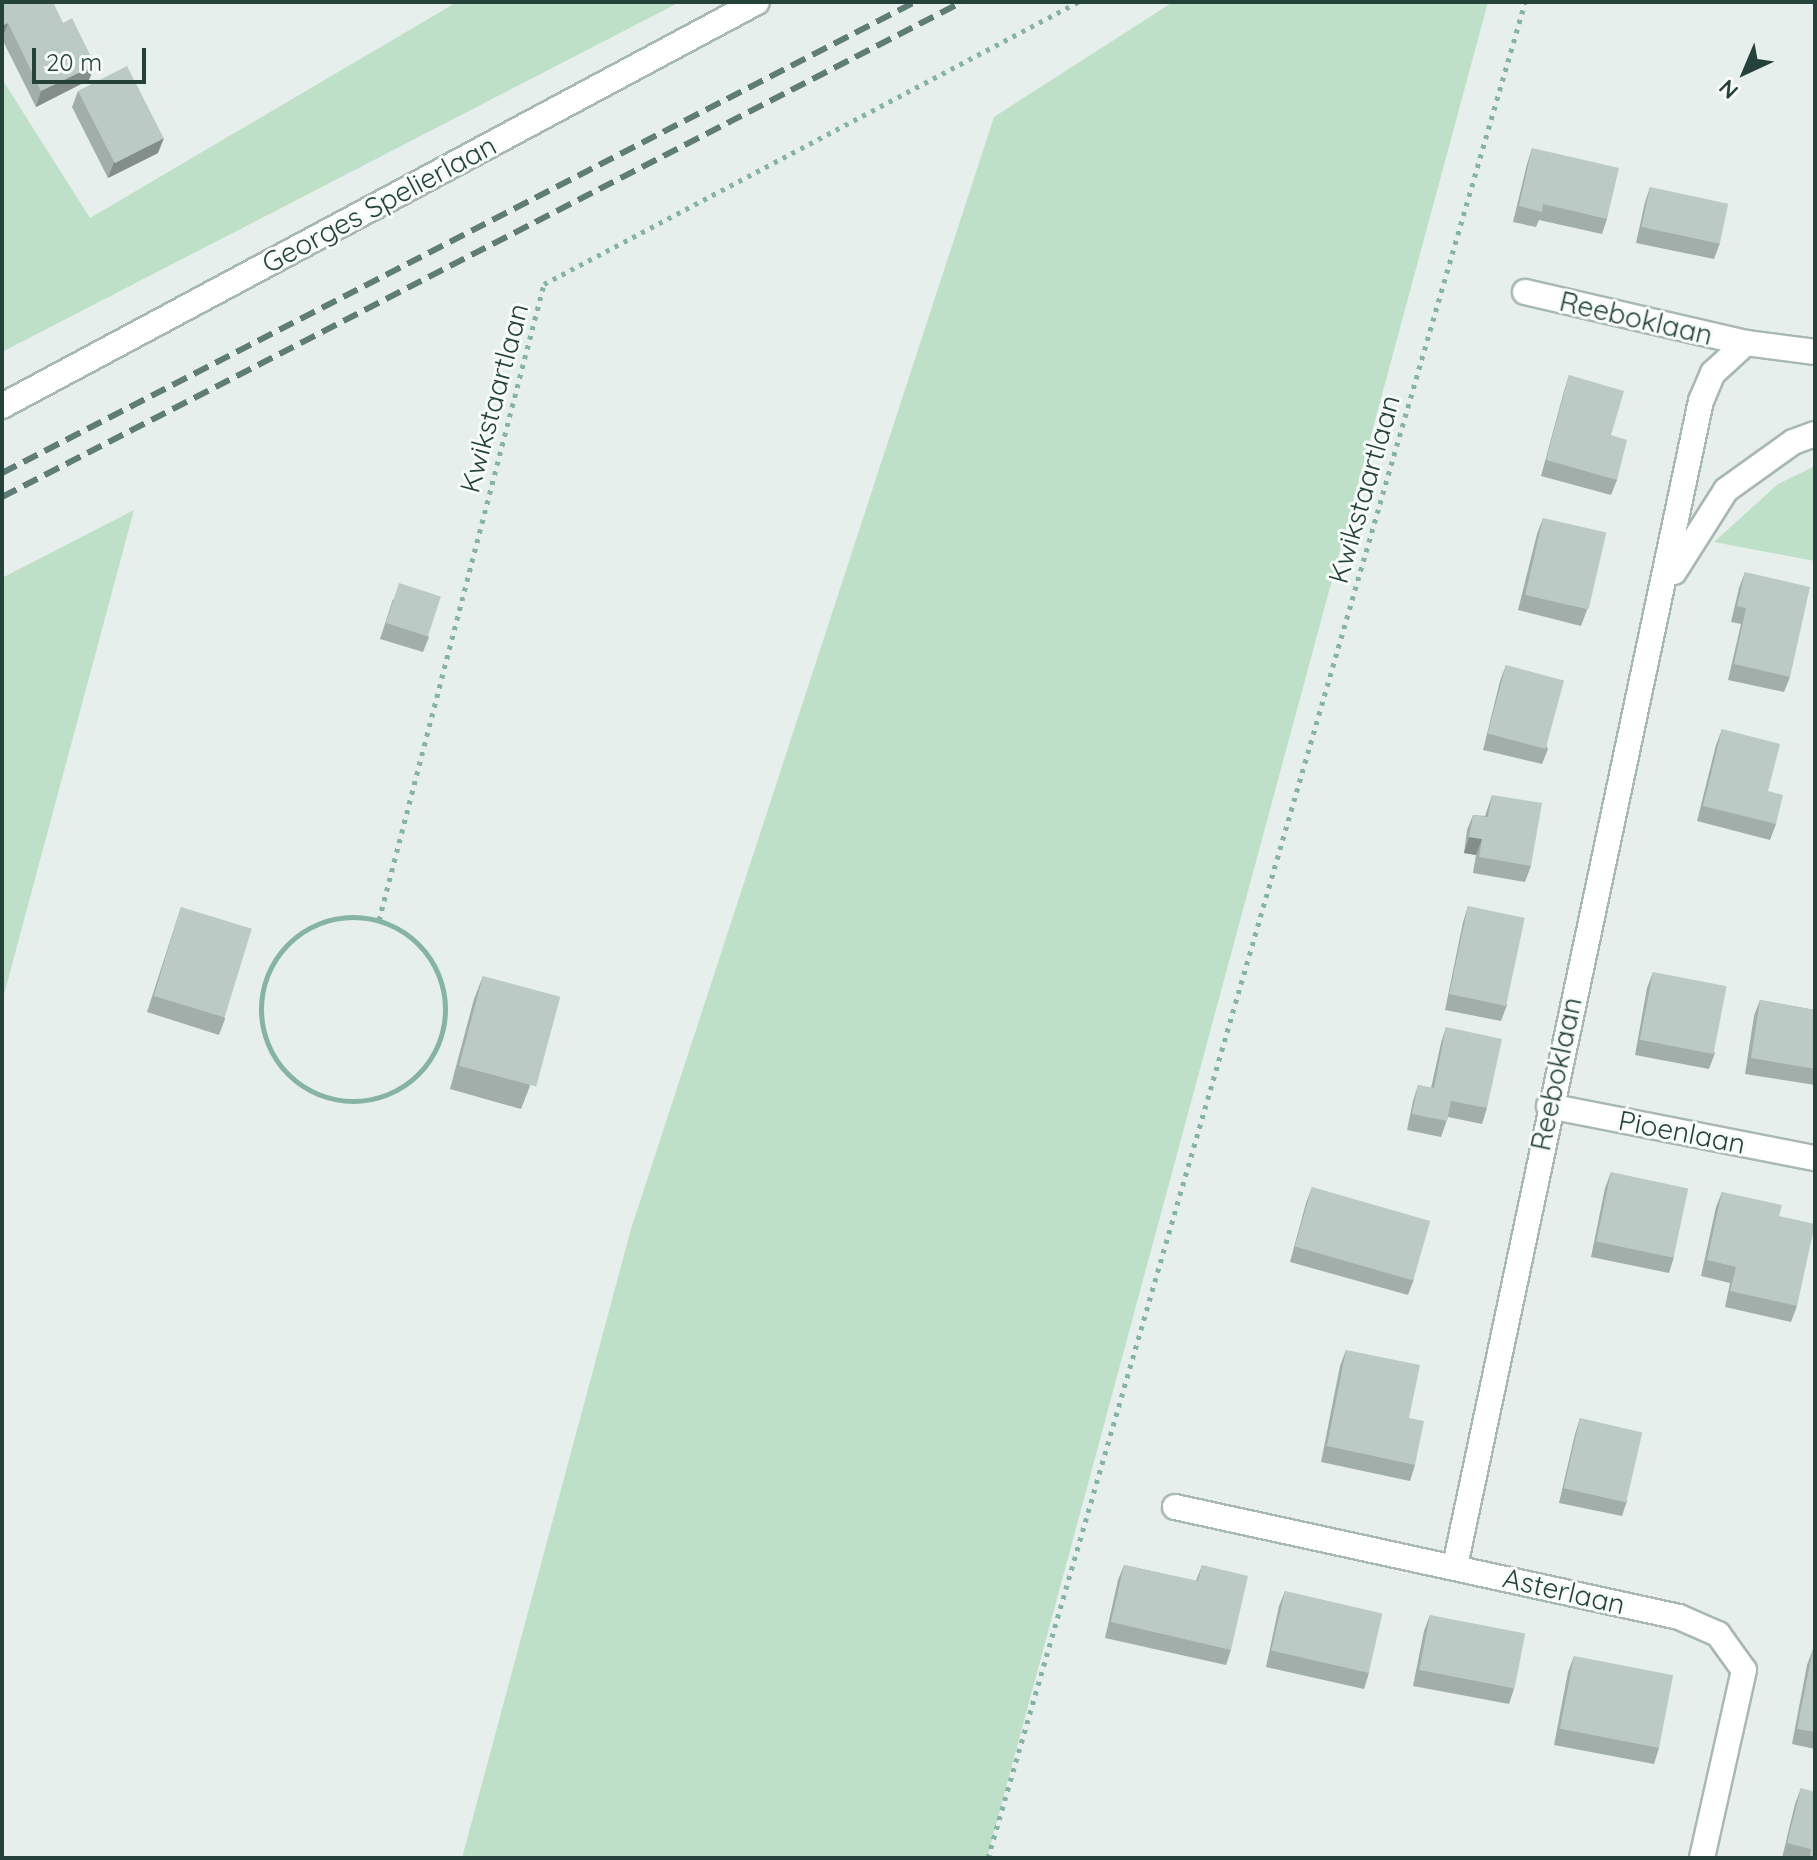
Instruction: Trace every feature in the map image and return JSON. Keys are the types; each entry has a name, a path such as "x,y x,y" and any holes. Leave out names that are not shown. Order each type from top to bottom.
{"street":[{"name":"Georges Spelierlaan","path":"2,406 742,5"},
{"name":"Reeboklaan","path":"1525,292 1746,343 1815,352"},
{"name":"Reeboklaan","path":"1455,1566 1549,1106 1666,585 1701,401 1713,373 1746,343"},
{"name":"Reeboklaan","path":"1666,585 1726,490 1793,442 1815,434"},
{"name":"Pioenlaan","path":"1549,1106 1815,1158"},
{"name":"Asterlaan","path":"1175,1507 1679,1617 1718,1634 1744,1670 1702,1858"}],"path":[{"name":"Kwikstaartlaan","path":"379,920 544,284 1078,2"},
{"name":"Kwikstaartlaan","path":"988,1858 1525,2"},
{"path":"348,916 379,920 406,933 434,967 446,1009 441,1038 417,1075 379,1098 350,1102 321,1096 294,1080 273,1056 262,1026 261,995 271,965 291,940 317,923 348,916"}],"green space":[{"path":"457,2 680,2 2,352 2,79 90,218"},
{"path":"1173,2 1488,2 987,1858 462,1858 631,1229 994,117"},
{"path":"1815,466 1815,561 1714,542 1778,484"},
{"path":"134,510 2,1002 2,578"}],"building":[{"path":"2,2 53,2 63,23 72,18 95,65 41,91 8,23 2,26"},
{"path":"127,66 164,138 115,163 78,91"},
{"path":"1532,148 1619,168 1607,219 1543,204 1542,212 1519,206"},
{"path":"1650,187 1728,204 1720,244 1641,227"},
{"path":"1569,375 1624,391 1611,435 1627,440 1617,480 1546,460"},
{"path":"1543,518 1606,533 1589,610 1525,595"},
{"path":"1745,572 1810,587 1790,677 1734,664 1746,608 1737,606"},
{"path":"399,583 441,597 428,637 386,623"},
{"path":"1506,665 1564,681 1546,749 1488,734"},
{"path":"1722,729 1780,744 1768,791 1783,795 1776,824 1703,806"},
{"path":"1492,795 1542,803 1531,866 1479,857 1482,839 1469,837 1473,815 1488,817"},
{"path":"1468,906 1525,918 1506,1006 1449,994"},
{"path":"181,907 252,929 225,1018 154,996"},
{"path":"1653,972 1727,986 1713,1054 1640,1040"},
{"path":"483,976 560,997 536,1087 459,1066"},
{"path":"1760,1000 1815,1010 1815,1069 1751,1058"},
{"path":"1446,1027 1502,1039 1487,1108 1451,1101 1447,1121 1412,1114 1418,1085 1434,1088"},
{"path":"1611,1172 1688,1188 1674,1258 1596,1241"},
{"path":"1312,1187 1430,1221 1413,1281 1295,1247"},
{"path":"1722,1192 1782,1205 1779,1216 1815,1224 1797,1306 1730,1291 1736,1267 1707,1260"},
{"path":"1346,1350 1420,1365 1409,1418 1424,1421 1415,1465 1327,1446"},
{"path":"1580,1418 1642,1432 1626,1503 1564,1488"},
{"path":"1124,1565 1198,1581 1202,1565 1248,1576 1231,1650 1111,1622"},
{"path":"1285,1591 1382,1613 1369,1673 1271,1650"},
{"path":"1430,1615 1525,1634 1515,1688 1419,1670"},
{"path":"1815,1650 1815,1732 1797,1729"},
{"path":"1574,1656 1673,1675 1659,1748 1560,1729"},
{"path":"1801,1788 1815,1792 1815,1858 1809,1858 1811,1849 1787,1843"}],"railway":[{"path":"2,473 915,2"},
{"path":"2,497 962,2"}]}
